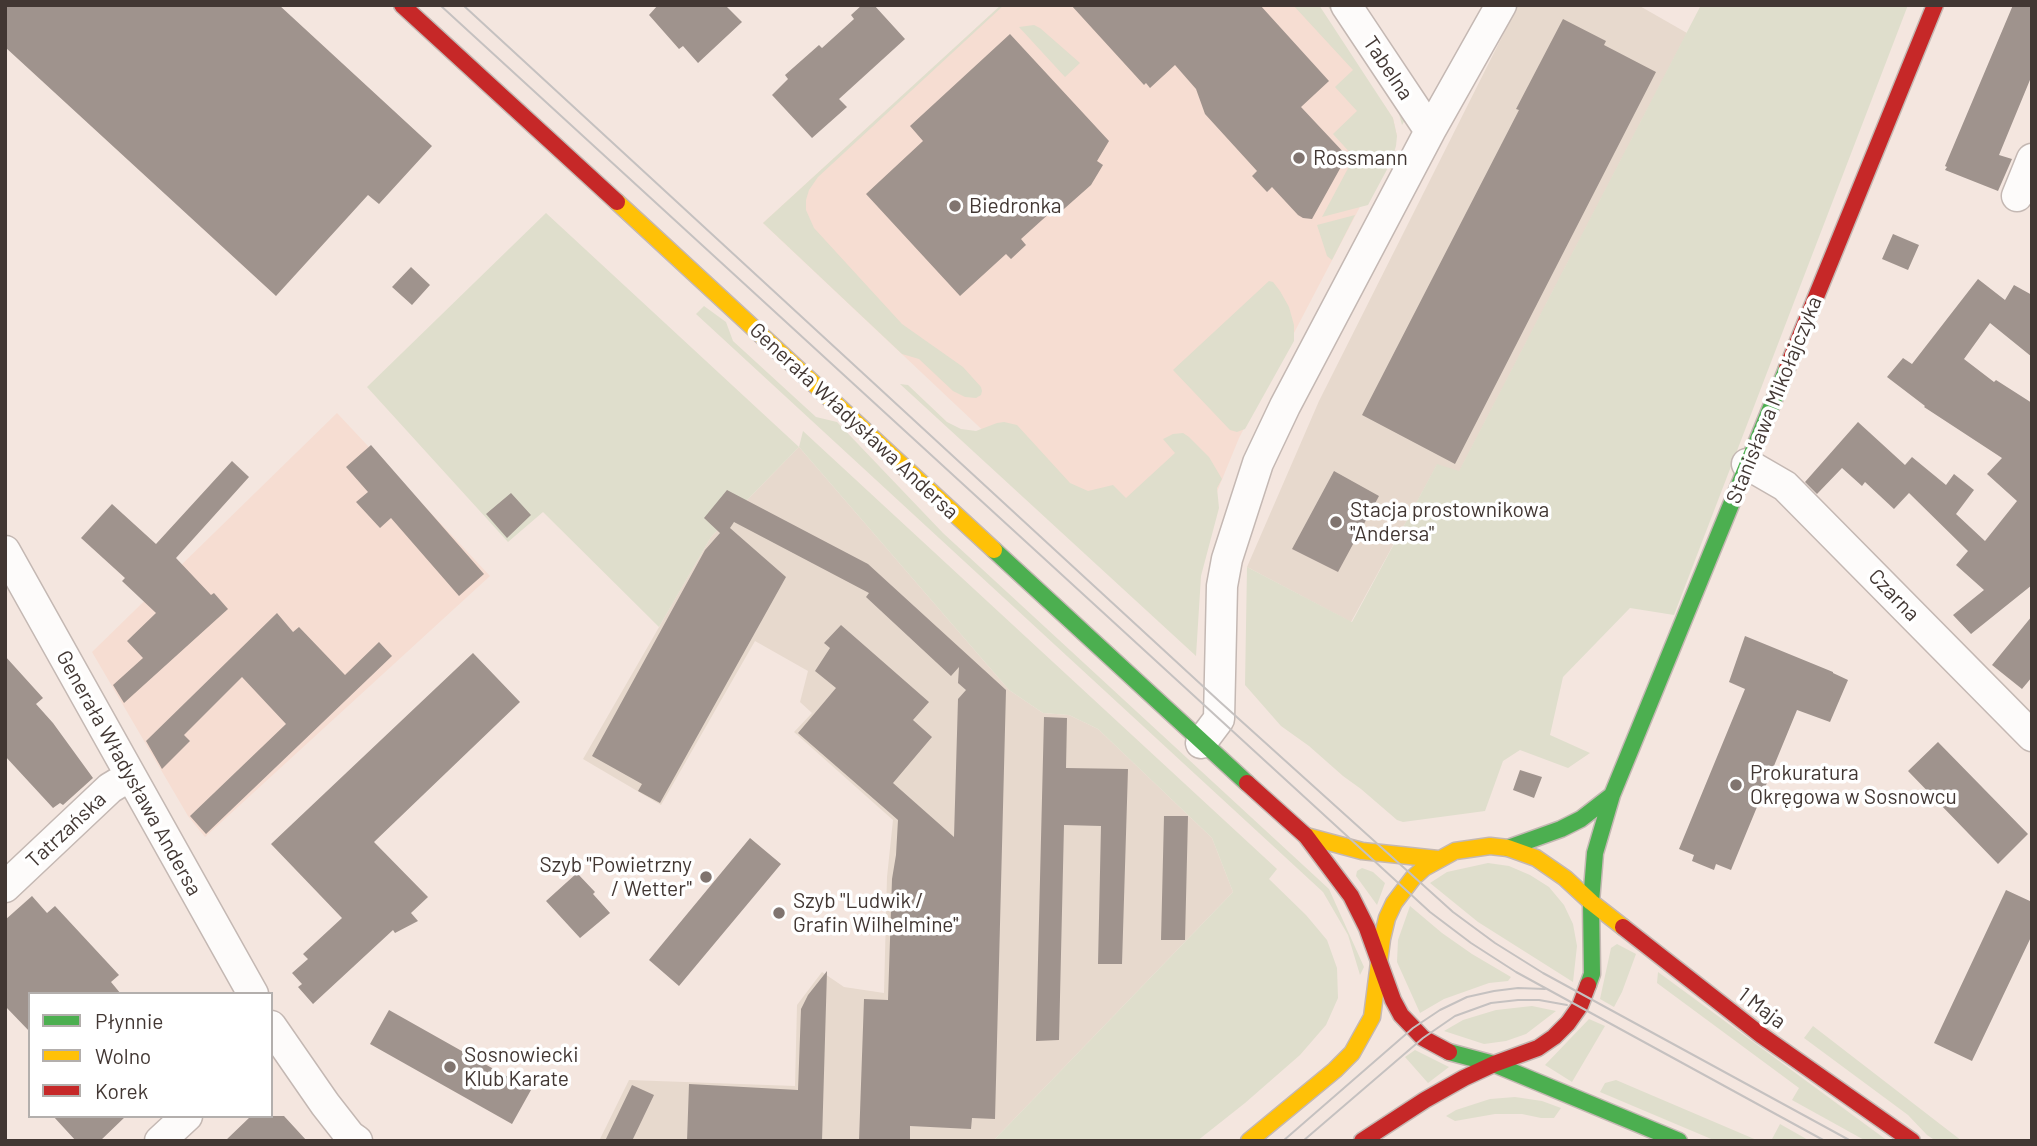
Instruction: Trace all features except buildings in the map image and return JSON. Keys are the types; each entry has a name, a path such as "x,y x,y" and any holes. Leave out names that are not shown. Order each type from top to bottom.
{"main road":[{"name":"Generała Władysława Andersa","path":"402,5 1201,743 1306,835 1350,895 1367,928 1380,964"},
{"name":"Stanisława Mikołajczyka","path":"1591,902 1595,853 1612,795 1935,5"},
{"path":"1508,848 1581,819 1612,795"},
{"name":"Generała Władysława Andersa","path":"1306,835 1362,851 1438,859"},
{"path":"1248,1141 1352,1053 1372,1017 1387,918 1394,903 1413,877 1438,859 1455,851 1490,846 1508,848 1536,858 1565,878 1591,902 1593,952 1592,974 1578,1008 1568,1023 1555,1037 1538,1048 1464,1078 1362,1141"},
{"name":"1 Maja","path":"1591,902 1761,1035 1912,1141"},
{"path":"1380,964 1401,1015 1423,1038 1456,1054 1494,1064 1679,1141"}],"street":[{"name":"Tabelna","path":"1346,5 1430,131"},
{"path":"1201,743 1219,719 1222,586 1230,548 1258,463 1285,406 1430,131 1501,5"},
{"path":"2017,196 2032,159"},
{"name":"Czarna","path":"1747,464 1785,486 2032,736"},
{"name":"Generała Władysława Andersa","path":"5,551 252,992"},
{"name":"Tatrzańska","path":"5,887 110,788 130,776"},
{"path":"273,1033 325,1104 357,1141"},
{"path":"160,1141 185,1118"}],"shaded area":[{"path":"1001,5 1316,5 1393,118 1397,136 1239,438 1196,543 1180,625 993,440 763,223"},
{"path":"1518,5 1638,5 1687,33 1459,472 1437,465 1351,622 1247,567 1319,401"},
{"path":"337,413 490,576 205,837 188,816 92,652"},
{"path":"799,447 1009,690 1043,713 1069,715 1098,729 1212,838 1233,892 993,1141 599,1141 629,1080 795,1086 797,1005 822,972 844,987 884,993 887,877 893,820 794,732 812,713 800,702 808,671 755,641 661,805 583,759 711,537"}],"green space":[{"path":"1004,5 818,177 806,200 806,210 814,228 902,324 963,367 981,387 981,395 976,398 965,397 953,391 919,359 902,354 763,223"},
{"path":"1293,5 1319,5 1393,118 1397,136 1391,162 1368,205 1322,217 1354,157 1333,134 1357,111 1335,87 1353,70"},
{"path":"1327,5 1332,5 1405,120 1402,125 1399,114"},
{"path":"1701,5 1908,5 1674,615 1630,608 1563,677 1550,735 1590,753 1568,768 1520,750 1503,761 1485,811 1403,822 1397,820 1281,726 1245,685 1247,567 1352,622 1437,464 1459,471"},
{"path":"1034,25 1080,63 1065,77 1019,27"},
{"path":"546,213 799,447 711,537 659,627 543,512 508,542 367,387"},
{"path":"1355,215 1332,260 1327,256 1317,225"},
{"path":"1269,281 1280,291 1289,307 1294,325 1294,341 1245,429 1237,432 1230,430 1173,370"},
{"path":"704,306 726,322 733,341 816,417 837,422 943,533 1329,889 1364,967 1360,975 1348,935 1323,892 696,314"},
{"path":"900,384 908,385 947,422 961,429 976,431 1004,422 1017,425 1070,483 1088,491 1113,485 1126,498 1175,453 1163,439 1183,433 1189,437 1209,457 1222,479 1217,488 1219,508 1201,576 1196,656"},
{"path":"803,431 1277,869 1269,879 1327,940 1337,968 1338,998 1326,1025 1300,1055 1197,1141 993,1141 1233,892 1212,838 1098,729 1069,715 1043,713 1009,690 799,447"},
{"path":"1488,863 1509,866 1530,875 1549,887 1564,905 1573,924 1577,946 1573,982 1478,922 1430,883 1447,872"},
{"path":"1362,868 1373,872 1385,883 1377,905 1356,876 1357,871"},
{"path":"1410,906 1442,933 1511,977 1508,981 1489,983 1444,999 1420,1013 1397,962 1398,940"},
{"path":"1617,944 1636,954 1614,1007 1600,999 1611,948"},
{"path":"1658,972 1888,1141 1866,1141 1792,1100 1799,1088 1657,983"},
{"path":"1532,1006 1556,1011 1526,1034 1506,1041 1484,1044 1444,1031 1463,1020 1496,1010"},
{"path":"1589,1019 1605,1026 1572,1082 1545,1065"},
{"path":"1813,1026 1962,1141 1936,1141 1927,1135 1908,1115 1804,1038"},
{"path":"1415,1050 1449,1067 1428,1083 1405,1057"},
{"path":"1616,1080 1759,1141 1716,1141 1600,1092 1605,1083"},
{"path":"1515,1097 1542,1101 1561,1108 1554,1118 1495,1114 1455,1121 1446,1116 1490,1099"},
{"path":"1780,1124 1810,1141 1771,1141"}],"tram line":[{"path":"440,5 1430,912 1516,972 1825,1141"},
{"path":"463,5 1219,701 1453,912 1543,973 1851,1141"},
{"path":"1283,1141 1413,1028 1440,1010 1467,997 1494,991 1545,989"},
{"path":"1303,1141 1423,1038 1455,1016 1491,1003 1518,1000 1539,1000 1567,1005"}],"traffic: fast":[{"path":"1588,985 1592,974 1591,902 1595,853 1612,795 1787,368"},
{"path":"994,550 1247,783"},
{"path":"1508,848 1581,819 1612,795"},
{"path":"1449,1052 1494,1064 1679,1141"}],"traffic: slow":[{"path":"617,202 994,550"},
{"path":"1306,836 1362,851 1438,859"},
{"path":"1249,1141 1352,1053 1372,1017 1387,918 1394,903 1424,868 1455,851 1490,846 1508,848 1536,858 1565,878 1623,927"}],"traffic: jam":[{"path":"402,5 617,202"},
{"path":"1787,368 1935,5"},
{"path":"1247,783 1306,836 1351,896 1367,928 1401,1015 1423,1038 1449,1052"},
{"path":"1623,927 1761,1035 1912,1141"},
{"path":"1362,1141 1464,1078 1538,1048 1554,1037 1580,1006 1588,985"}],"place":[{"name":"Rossmann","path":"1299,158"},
{"name":"Biedronka","path":"955,206"},
{"name":"Stacja prostownikowa \"Andersa\"","path":"1336,522"},
{"name":"Prokuratura Okręgowa w Sosnowcu","path":"1736,785"},
{"name":"Szyb \"Powietrzny / Wetter\"","path":"706,877"},
{"name":"Szyb \"Ludwik / Grafin Wilhelmine\"","path":"779,913"},
{"name":"Sosnowiecki Klub Karate","path":"450,1067"}]}
